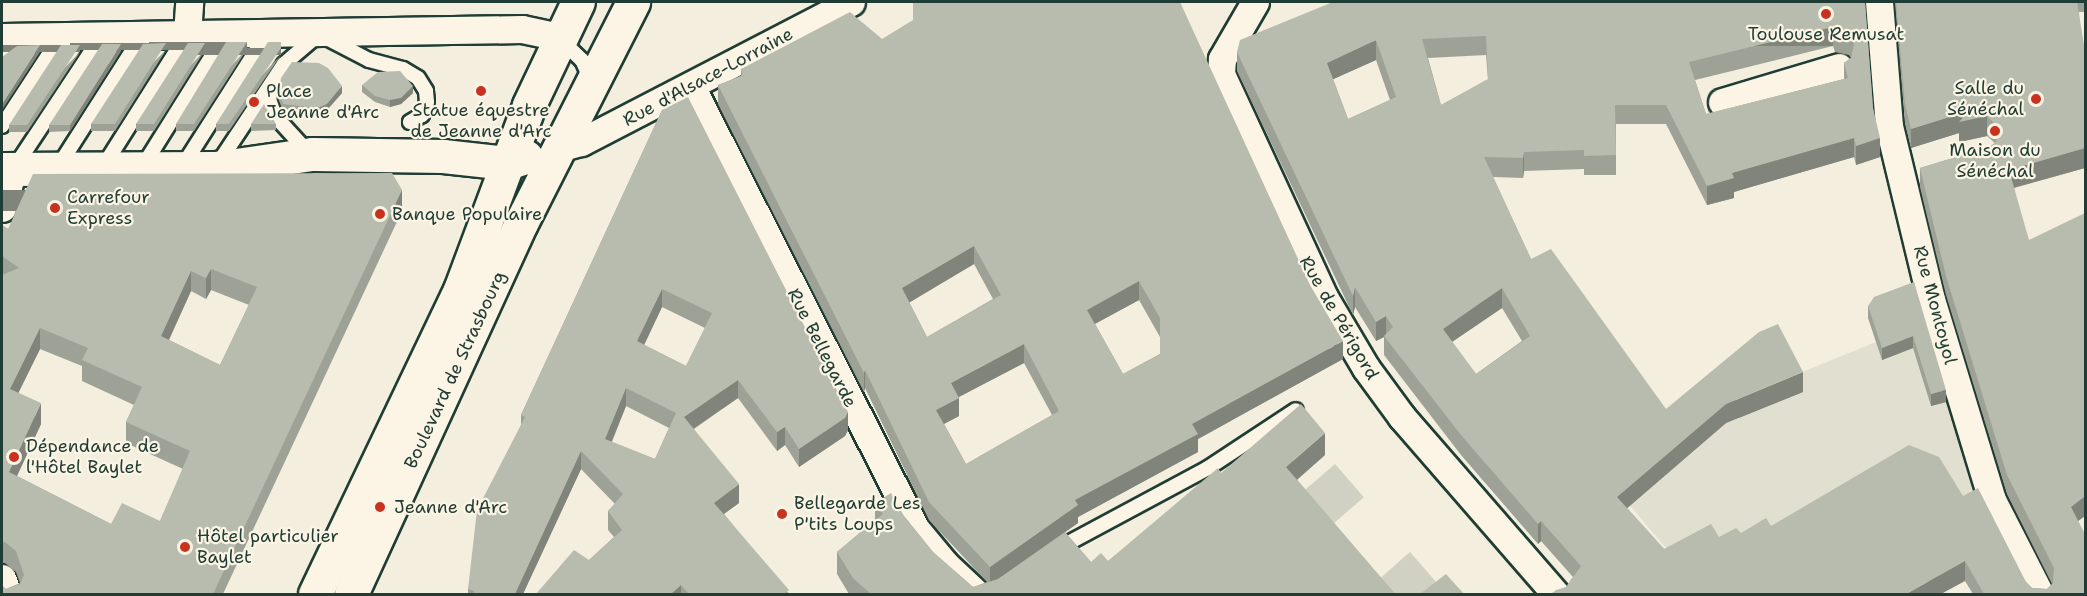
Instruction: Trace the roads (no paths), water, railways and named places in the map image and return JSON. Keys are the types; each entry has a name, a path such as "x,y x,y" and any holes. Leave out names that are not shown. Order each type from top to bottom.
{"main road":[{"name":"Boulevard de Strasbourg","path":"315,594 460,290 507,163 559,37 578,2"},
{"name":"Boulevard de Strasbourg","path":"351,594 521,223 594,85 633,2"},
{"path":"7,169 215,168 312,154 443,156 507,163 562,147"}],"street":[{"path":"187,34 189,2"},
{"name":"Rue d'Alsace-Lorraine","path":"562,147 581,142 851,2"},
{"name":"Rue de Périgord","path":"1255,2 1222,59 1221,74 1319,287 1366,368 1402,417 1556,594"},
{"name":"Rue Montoyol","path":"1879,2 1878,64 1889,126 1931,299 1992,500 2040,594"},
{"path":"11,36 268,32 319,34 522,29 559,37"},
{"path":"1722,102 1839,67"},
{"name":"Rue Bellegarde","path":"691,86 916,529 945,564 977,594"},
{"path":"1901,174 1929,167"},
{"path":"2,208 7,169"},
{"path":"2,578 8,594"}],"lane":[{"path":"180,169 268,32"},
{"path":"141,169 226,33"},
{"path":"102,169 187,34"},
{"path":"215,168 273,79 319,34 369,60 404,69 418,78 426,91 427,102 422,115 410,122"},
{"path":"7,169 102,35"},
{"path":"57,169 142,35"},
{"path":"2,56 11,36"},
{"path":"2,126 61,36"},
{"path":"559,37 582,60 594,85"},
{"path":"273,79 269,99 275,116 292,139 312,154"},
{"path":"1044,558 1208,468 1296,410"}],"place":[{"name":"Toulouse Remusat","path":"1826,14"},
{"name":"Statue équestre de Jeanne d'Arc","path":"481,91"},
{"name":"Salle du Sénéchal","path":"2036,99"},
{"name":"Place Jeanne d'Arc","path":"254,102"},
{"name":"Maison du Sénéchal","path":"1995,131"},
{"name":"Carrefour Express","path":"55,208"},
{"name":"Banque Populaire","path":"380,214"},
{"name":"Dépendance de l'Hôtel Baylet","path":"14,457"},
{"name":"Jeanne d'Arc","path":"380,507"},
{"name":"Bellegarde Les P'tits Loups","path":"782,514"},
{"name":"Hôtel particulier Baylet","path":"185,547"}]}
